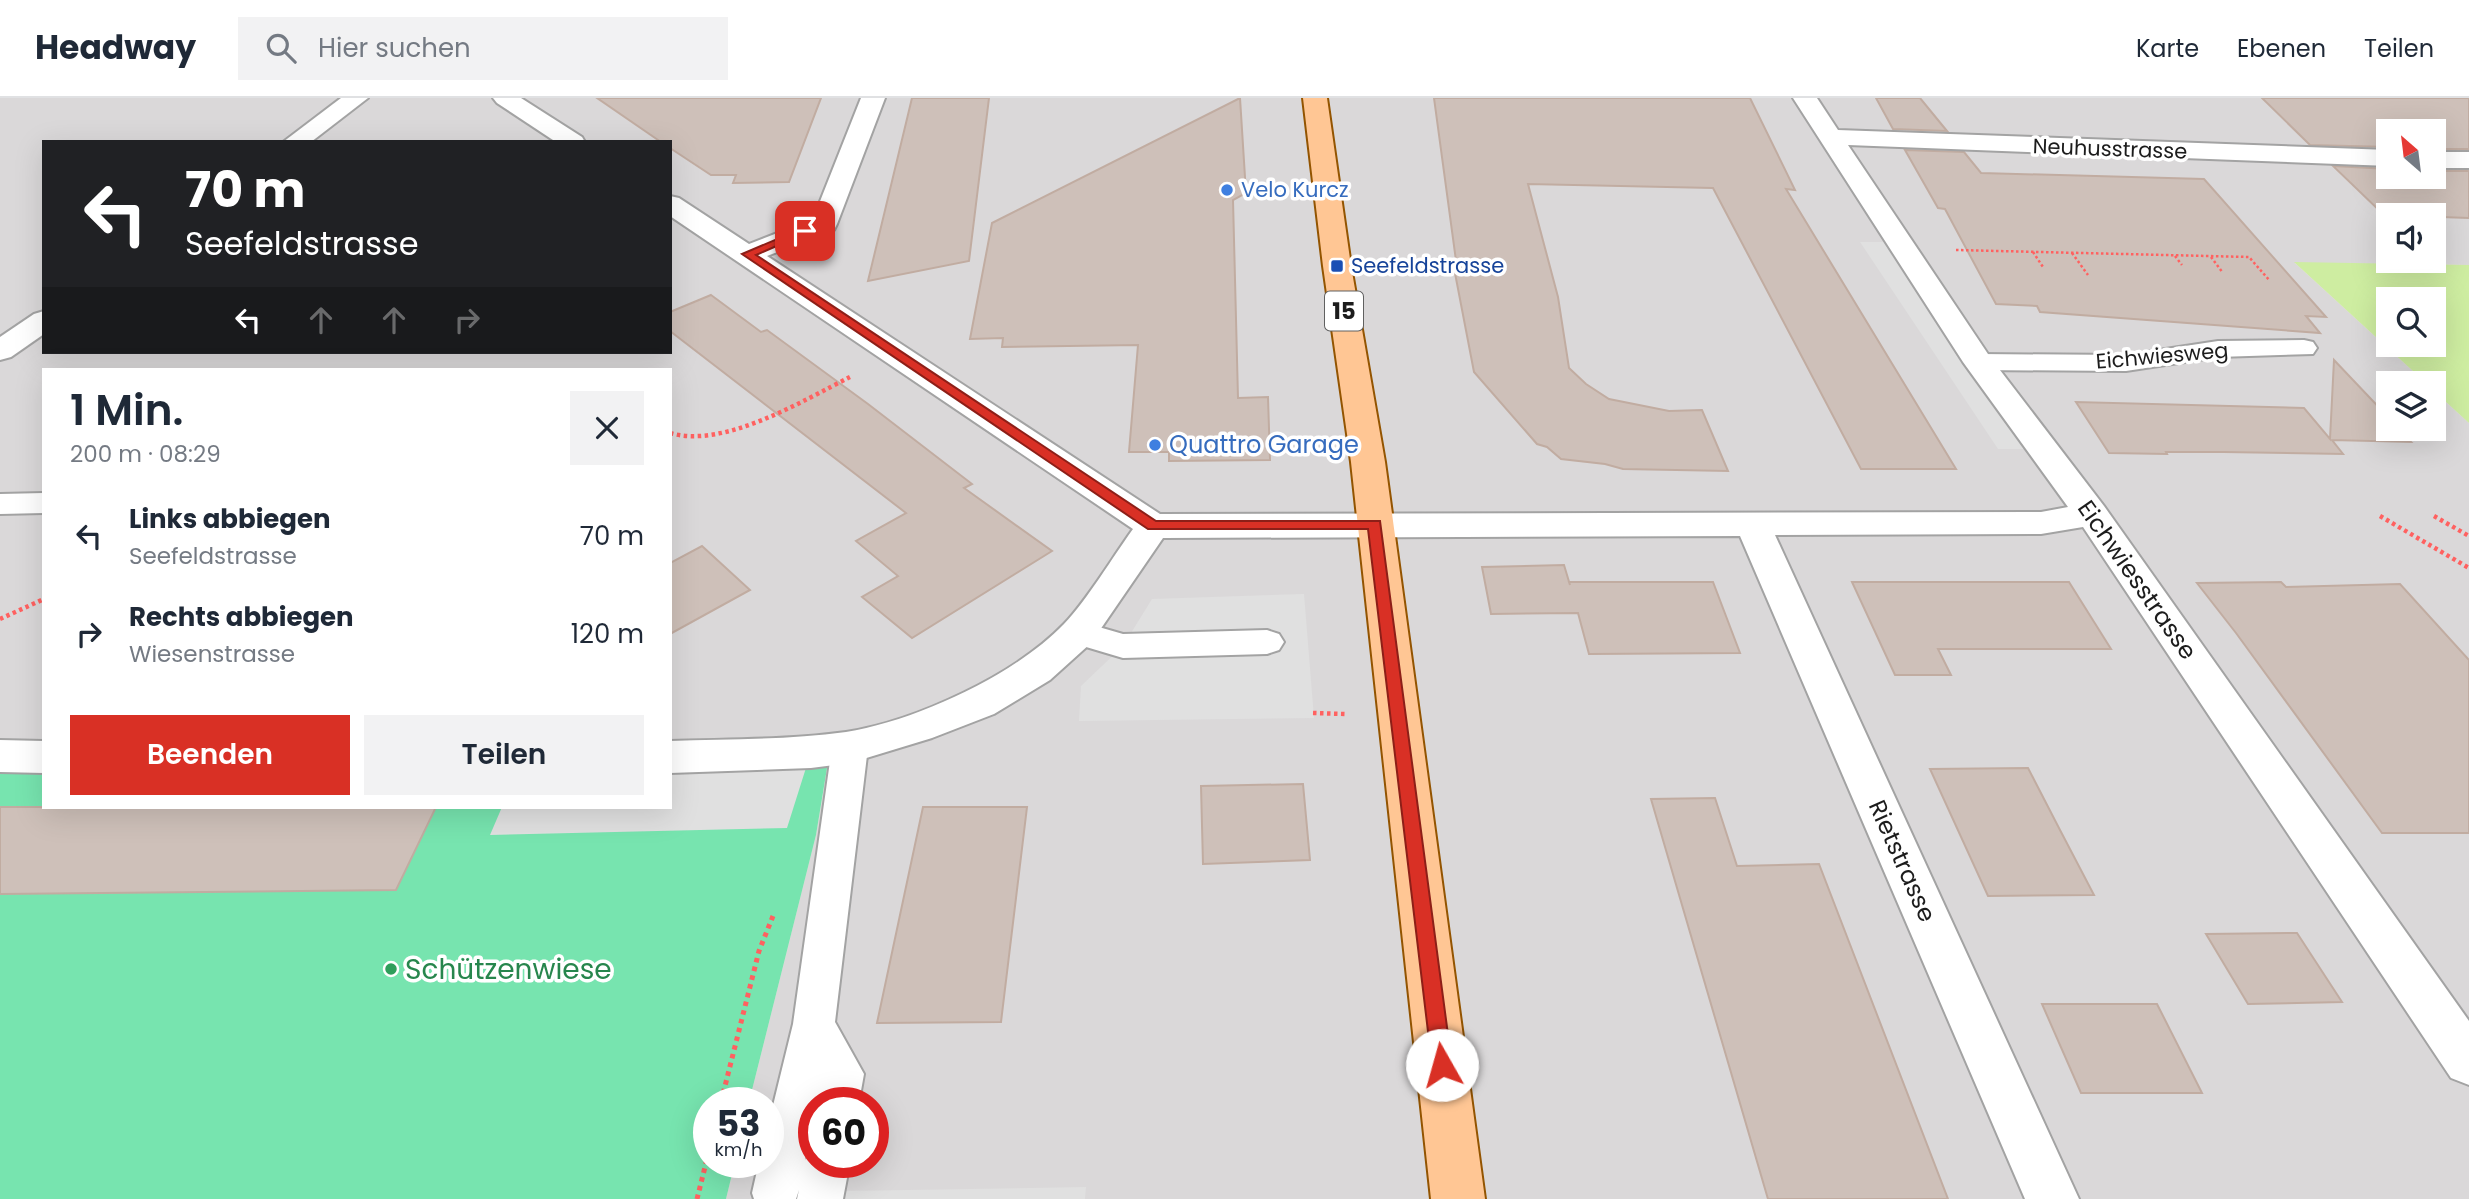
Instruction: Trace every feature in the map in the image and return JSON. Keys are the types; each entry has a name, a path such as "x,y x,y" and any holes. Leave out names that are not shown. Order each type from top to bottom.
{"main road":[{"name":"15","path":"1315,98 1337,266 1368,462 1458,1199"}],"street":[{"path":"298,140 356,98"},
{"path":"505,98 570,140"},
{"path":"748,254 824,223 873,98"},
{"name":"Eichwiesstrasse","path":"1805,98 1978,362 2092,514 2469,1062"},
{"name":"Neuhusstrasse","path":"1832,137 2376,158"},
{"path":"2446,160 2469,160"},
{"path":"672,206 748,254 1153,526 2041,523 2092,514"},
{"path":"0,351 42,321"},
{"name":"Rietstrasse","path":"1752,523 2052,1199"},
{"path":"672,757 811,752 850,747 918,727 980,703 1036,670 1078,633 1153,526"},
{"path":"0,757 42,757"}],"lane":[{"name":"Eichwiesweg","path":"1978,362 2126,363 2218,349 2304,348"},
{"path":"0,504 42,503"},
{"path":"1078,633 1123,646 1266,642"},
{"path":"775,1193 814,1024 850,747"},
{"path":"814,1024 842,1074 840,1087"},
{"path":"820,1199 824,1178"}],"path":[{"path":"1902,248 2249,257 2270,281"},
{"path":"1997,251 2001,259"},
{"path":"2032,251 2043,267"},
{"path":"2072,253 2088,275"},
{"path":"2175,255 2182,265"},
{"path":"2210,256 2223,273"},
{"path":"672,434 694,438 727,432 858,373"},
{"path":"2380,516 2469,568"},
{"path":"2434,516 2469,536"},
{"path":"0,619 42,600"},
{"path":"1313,713 1345,714"},
{"path":"697,1199 702,1178"}],"shaded area":[{"path":"0,98 2469,98 2469,265 2446,265 2446,203 2376,203 2376,264 2295,263 2376,337 2376,357 2398,357 2413,371 2376,371 2376,441 2446,441 2446,402 2469,423 2469,1199 726,1199 731,1178 784,1178 784,1087 753,1087 816,835 830,750 672,757 672,368 42,368 42,757 0,756"},
{"path":"1860,242 1884,242 2026,449 1998,449"},
{"path":"1304,594 1314,718 1079,721 1081,686 1123,646 1152,599"},
{"path":"811,752 787,828 490,835 501,809 672,809 672,757"},
{"path":"1086,1187 1085,1199 844,1199 845,1191"}],"green space":[{"path":"2294,262 2376,263 2376,273 2446,273 2446,265 2469,265 2469,423 2446,402 2446,371 2413,371 2398,357 2446,357 2446,287 2376,287 2376,337"},
{"name":"Schützenwiese","path":"830,750 816,835 753,1087 693,1087 693,1178 731,1178 726,1199 0,1199 0,756 42,757 42,809 672,809 672,806"}],"building":[{"path":"597,98 821,98 789,182 733,183 736,175 711,175 672,149 672,140 658,140"},
{"path":"912,98 989,98 969,261 868,281"},
{"path":"1240,98 1246,193 1233,200 1238,398 1268,397 1270,460 1169,461 1169,452 1129,452 1138,345 1002,347 1003,338 970,339 992,223"},
{"path":"1434,98 1750,98 1795,190 1786,189 1956,469 1861,469 1713,188 1528,184 1558,297 1569,368 1586,384 1609,399 1669,411 1702,410 1728,471 1623,469 1561,459 1547,447 1537,444 1474,372 1454,268 1457,268"},
{"path":"1876,98 1920,98 1947,131 1893,129"},
{"path":"2262,98 2469,98 2469,149 2446,149 2446,119 2376,119 2376,147 2310,145"},
{"path":"1905,150 1964,152 1981,173 2204,179 2326,317 2306,316 2320,333 2040,312 2037,306 1996,304 1945,209 1938,208"},
{"path":"2333,166 2376,168 2376,189 2446,189 2446,171 2469,171 2469,218 2446,217 2446,203 2376,203 2376,207"},
{"path":"711,295 761,332 767,330 972,484 964,488 1052,551 912,638 862,597 898,576 856,541 906,513 672,333 672,311"},
{"path":"2334,360 2376,404 2376,441 2411,442 2332,440 2343,454 2109,453 2076,402 2304,408 2330,439"},
{"path":"702,546 750,590 672,633 672,562"},
{"path":"1564,565 1569,582 1713,582 1740,653 1589,654 1578,613 1491,614 1482,567"},
{"path":"1852,582 2069,582 2111,649 1938,649 1951,675 1895,675"},
{"path":"2281,582 2286,587 2400,584 2469,660 2469,833 2382,833 2197,583"},
{"path":"2028,768 2094,895 1988,896 1930,769"},
{"path":"1303,784 1310,860 1203,864 1201,786"},
{"path":"1715,798 1737,866 1819,864 1948,1199 1768,1199 1651,799"},
{"path":"0,807 435,809 396,890 0,894"},
{"path":"923,807 1027,807 1001,1022 877,1023"},
{"path":"2297,933 2342,1002 2248,1004 2206,934"},
{"path":"2042,1004 2157,1004 2202,1093 2081,1093"}],"place":[{"name":"Velo Kurcz","path":"1227,190"},
{"name":"Seefeldstrasse","path":"1337,266"},
{"name":"Quattro Garage","path":"1155,445"},
{"name":"Schützenwiese","path":"391,969"}],"route":[{"path":"805,231 748,254 1153,526 1375,524 1442,1065"}]}
